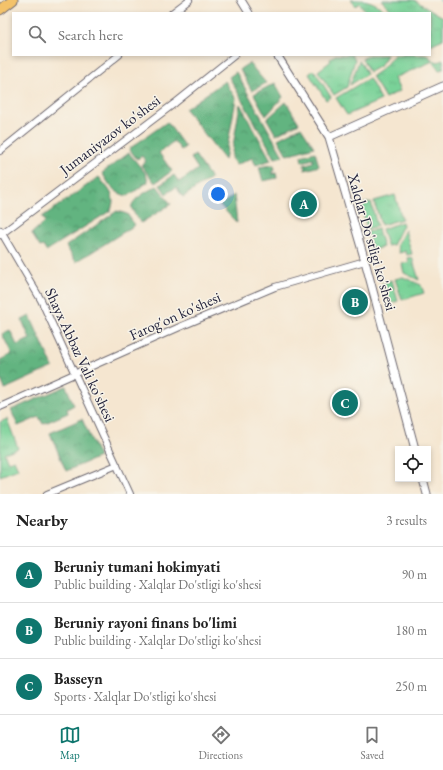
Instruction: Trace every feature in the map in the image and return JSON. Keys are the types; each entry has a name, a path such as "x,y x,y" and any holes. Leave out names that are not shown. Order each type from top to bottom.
{"main road":[{"path":"0,10 13,0"}],"street":[{"path":"173,12 189,0"},
{"path":"241,0 248,12"},
{"path":"0,151 118,56"},
{"name":"Jumaniyazov ko'shesi","path":"1,233 175,103 234,56"},
{"name":"Xalqlar Do'stligi ko'shesi","path":"278,56 329,137 365,261 414,446"},
{"path":"329,137 443,86"},
{"name":"Shayx Abbaz Vali ko'shesi","path":"1,233 41,300 130,494"},
{"name":"Farog'on ko'shesi","path":"0,408 182,326 275,287 365,261"},
{"path":"47,494 117,466"},
{"path":"424,482 427,494"}],"green space":[{"path":"351,0 369,1 385,11 365,12 359,3 356,6"},
{"path":"381,0 414,0 443,17 443,39 431,45 431,12 393,12"},
{"path":"334,56 353,56 355,60 347,87 334,95 318,71 331,61 330,59"},
{"path":"366,56 386,56 380,66 369,72 362,59"},
{"path":"393,56 429,56 431,59 438,62 443,60 443,69 439,70 433,61 394,78 400,91 385,98 372,76 382,69"},
{"path":"359,61 367,74 350,85"},
{"path":"249,63 266,83 252,91 240,69"},
{"path":"314,70 331,97 326,100 309,74"},
{"path":"236,72 283,156 275,158 229,77"},
{"path":"369,78 381,100 347,115 336,98"},
{"path":"225,81 236,99 225,160 185,109"},
{"path":"275,83 283,97 266,116 254,94"},
{"path":"286,102 299,123 276,135 267,119"},
{"path":"240,104 271,160 256,165 252,158 236,165 231,158"},
{"path":"167,122 185,147 181,150 174,141 159,153 172,171 155,183 141,165 146,162 142,156 137,159 129,149"},
{"path":"301,127 314,147 287,155 278,139"},
{"path":"315,152 319,166 305,170 304,165 313,162 313,159 302,162 301,156"},
{"path":"129,153 146,174 148,182 128,196 115,191 102,173"},
{"path":"195,155 211,178 183,197 176,187 166,194 160,185 174,175 179,182 198,169 191,158"},
{"path":"274,165 275,170 273,171 273,174 276,173 277,178 263,181 259,167"},
{"path":"99,177 111,193 113,201 110,211 46,251 43,246 40,247 32,234 45,222 42,217"},
{"path":"157,186 171,204 141,223 133,211 132,206 137,199"},
{"path":"234,195 237,223 220,205"},
{"path":"395,195 402,219 381,225 374,201"},
{"path":"371,202 377,226 367,229 361,204"},
{"path":"117,211 127,214 135,225 76,262 66,246"},
{"path":"402,222 403,225 393,245 387,246 382,229"},
{"path":"378,229 383,247 372,250 367,232"},
{"path":"405,230 412,254 407,255 406,251 399,253 397,245"},
{"path":"412,257 419,280 404,273 402,264 409,262 408,258"},
{"path":"403,277 421,285 424,293 402,300 395,279"},
{"path":"392,280 398,301 388,304 382,283"},
{"path":"30,316 53,367 5,389 0,378 0,360 12,354 2,334 10,330 17,345 30,339 22,320"},
{"path":"66,386 74,405 67,409 68,413 43,424 39,417 18,426 11,410"},
{"path":"7,419 18,448 4,453 8,462 14,460 18,469 0,476 0,422"},
{"path":"82,419 99,457 66,471 50,433"}],"place":[{"name":"Beruniy tumani hokimyati","path":"304,204"},
{"name":"Beruniy rayoni finans bo'limi","path":"355,302"},
{"name":"Basseyn","path":"345,403"}]}
